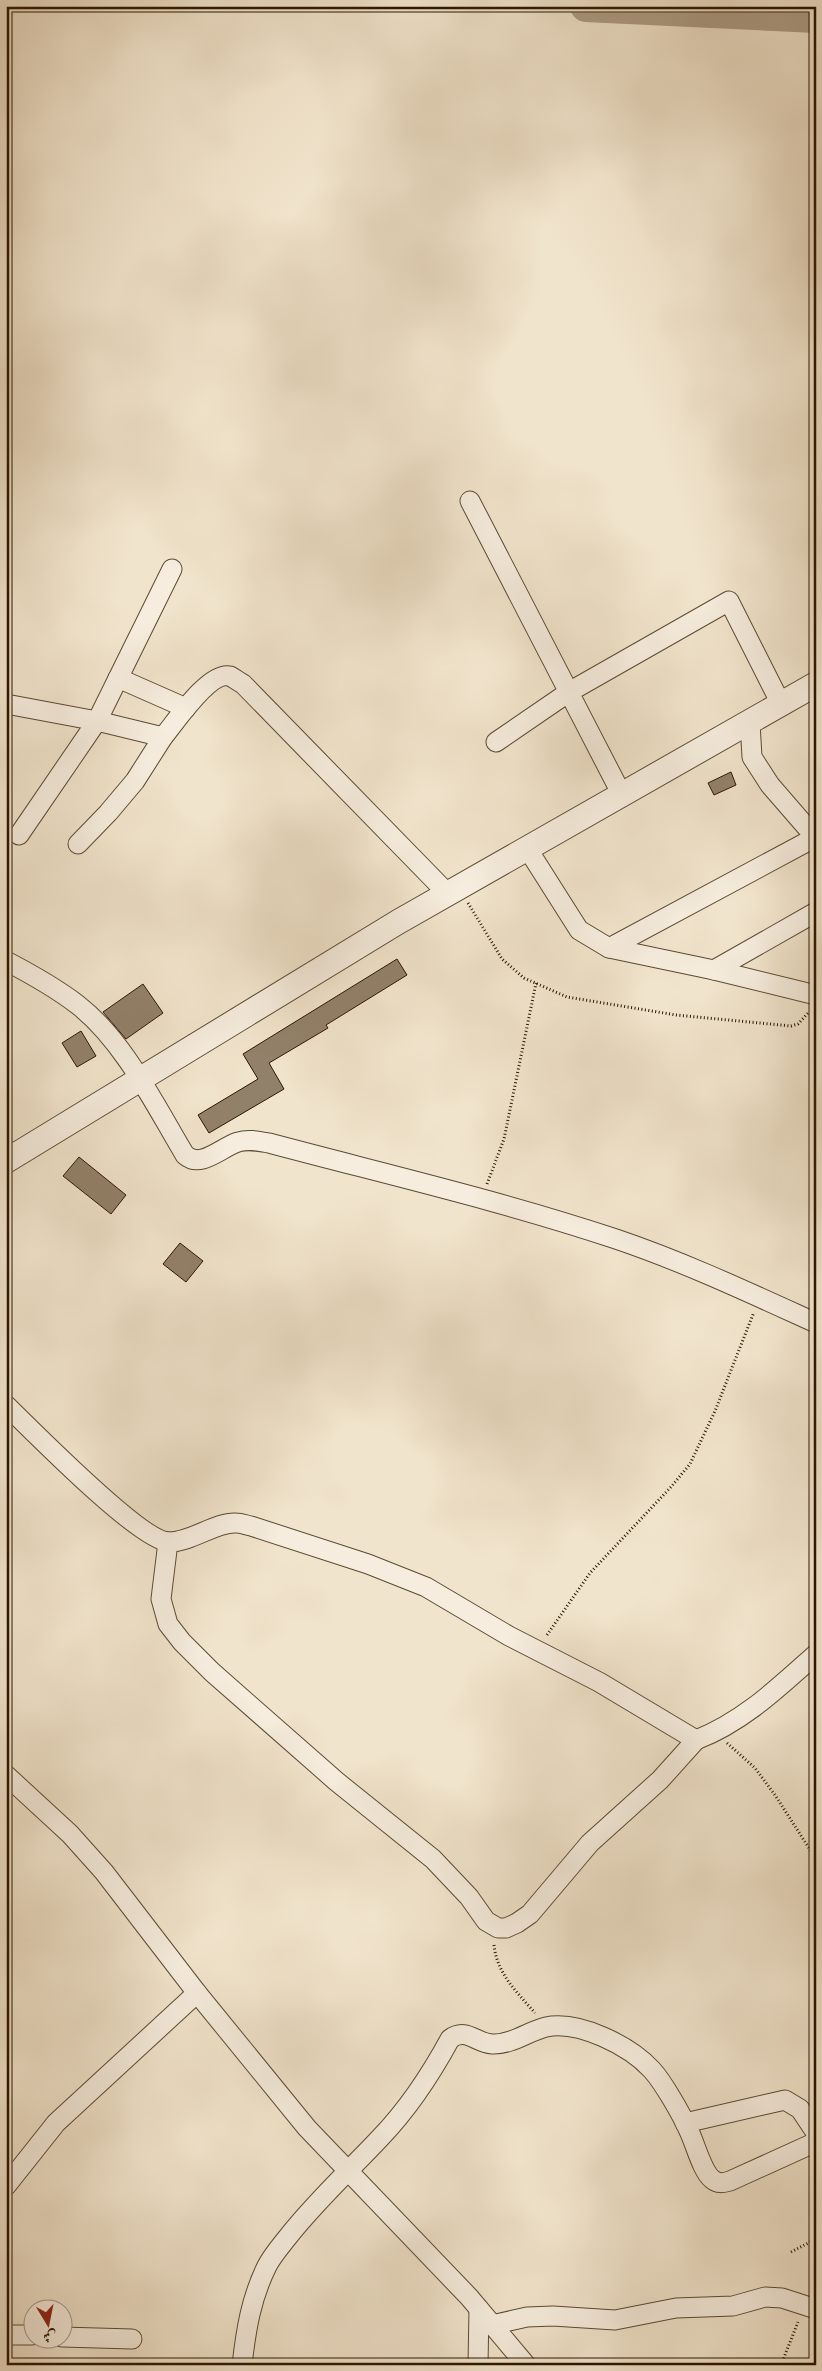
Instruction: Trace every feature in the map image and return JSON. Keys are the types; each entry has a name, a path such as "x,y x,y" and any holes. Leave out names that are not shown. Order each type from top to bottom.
{"street":[{"path":"470,500 622,794"},
{"path":"19,835 97,721 172,569"},
{"path":"496,742 569,692 728,601 781,704"},
{"path":"78,844 135,781 163,737 186,708 212,682 221,677 230,676 243,684 454,891"},
{"path":"118,678 186,708"},
{"path":"6,1161 335,960 527,848 816,684"},
{"path":"6,704 97,721 163,737"},
{"path":"609,948 816,837 770,785 752,757 750,723"},
{"path":"527,848 579,930 609,948 714,970 813,1002"},
{"path":"714,970 816,912"},
{"path":"6,961 47,983 79,1006 107,1035 140,1079 185,1155 191,1160 200,1161 238,1142 255,1140 481,1199 617,1240 816,1322"},
{"path":"6,1405 75,1473 151,1536 168,1542 193,1537 234,1523 251,1526 368,1564 426,1587 536,1650 599,1682 696,1740"},
{"path":"168,1542 162,1599 168,1624 182,1642 212,1672 336,1781 433,1859 469,1897 486,1921 498,1928 506,1928 530,1914 590,1843 660,1780 696,1740 715,1733 760,1704 816,1654"},
{"path":"6,1775 70,1834 104,1872 197,1993 307,2128 479,2309 526,2365"},
{"path":"6,2186 56,2123 197,1993"},
{"path":"242,2365 247,2320 255,2294 268,2264 294,2229 406,2108 450,2039 455,2035 463,2033 492,2044 511,2040 546,2027 575,2028 593,2032 633,2055 651,2069 685,2123 710,2178 720,2183 730,2181 816,2142"},
{"path":"685,2123 785,2100 800,2109 816,2133"},
{"path":"492,2325 528,2317 615,2320 676,2308 733,2306 765,2297 782,2298 811,2307"},
{"path":"478,2365 479,2309"},
{"path":"6,2334 22,2335"},
{"path":"72,2336 132,2339"}],"path":[{"path":"454,891 502,959 524,978 567,997 676,1015 781,1025 798,1024 806,1017 813,1002"},
{"path":"481,1199 504,1139 536,983"},
{"path":"536,1650 590,1573 672,1487 690,1464 715,1411 760,1298"},
{"path":"715,1733 755,1768 775,1795 816,1859"},
{"path":"493,1925 497,1962 505,1978 546,2027"},
{"path":"791,2252 816,2239"},
{"path":"781,2365 811,2307"}],"building":[{"path":"731,772 736,785 714,795 708,783"},
{"path":"397,959 407,975 326,1025 328,1028 269,1063 284,1089 209,1133 198,1115 258,1079 243,1054"},
{"path":"143,984 163,1013 126,1039 103,1012"},
{"path":"81,1031 96,1056 77,1067 62,1043"},
{"path":"79,1157 126,1195 111,1214 63,1176"},
{"path":"180,1243 203,1261 186,1282 163,1264"}],"waterway":[{"path":"586,6 816,17"}]}
